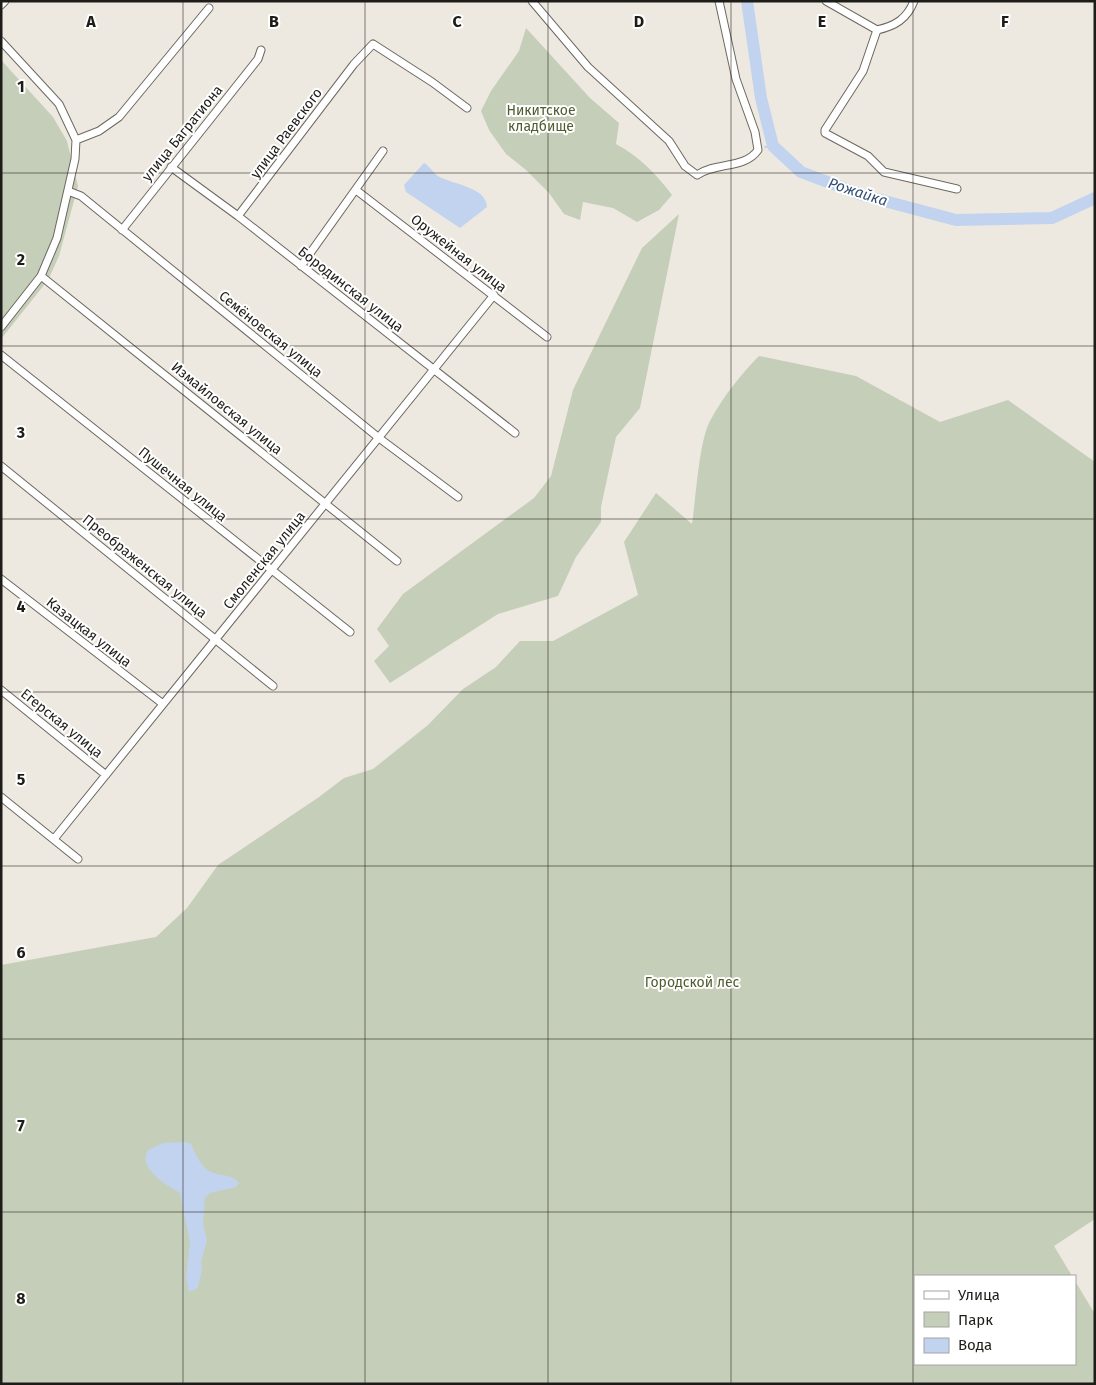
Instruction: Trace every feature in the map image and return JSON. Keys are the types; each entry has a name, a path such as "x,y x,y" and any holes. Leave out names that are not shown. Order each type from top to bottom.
{"street":[{"path":"1,5 5,1"},
{"path":"532,1 588,66 669,141 685,166 696,175 706,168 752,158 758,150 755,132 736,79 718,1"},
{"path":"826,1 877,30 891,27 907,16 914,1"},
{"path":"76,140 99,131 119,117 209,8"},
{"path":"877,30 862,71 824,130 825,134 868,156 884,172 957,190"},
{"path":"1,41 59,104 76,140 75,159 57,238 41,276 1,327"},
{"name":"улица Раевского","path":"238,216 354,64 373,44 432,82 467,108"},
{"name":"улица Багратиона","path":"122,230 258,59 261,50"},
{"path":"301,266 383,151"},
{"name":"Бородинская улица","path":"171,167 238,216 514,433"},
{"name":"Оружейная улица","path":"356,190 547,337"},
{"name":"Семёновская улица","path":"68,191 81,196 379,438 458,497"},
{"name":"Измайловская улица","path":"41,276 397,561"},
{"name":"Смоленская улица","path":"54,840 494,296"},
{"name":"Пушечная улица","path":"1,355 350,632"},
{"name":"Преображенская улица","path":"1,466 274,686"},
{"name":"Казацкая улица","path":"1,579 163,704"},
{"name":"Егерская улица","path":"1,690 106,775"},
{"path":"1,797 78,859"}],"green space":[{"name":"Никитское кладбище","path":"526,28 590,98 619,123 616,144 633,154 647,166 672,195 659,210 637,222 613,208 583,202 580,220 564,214 549,193 526,170 506,154 489,130 481,111 491,91 519,51"},
{"path":"1,60 53,117 67,141 78,186 59,256 48,280 1,339"},
{"path":"679,214 640,408 616,437 601,507 601,522 576,557 558,596 498,614 390,683 374,661 389,646 377,629 403,594 534,498 551,476 573,390 642,248"},
{"name":"Городской лес","path":"759,356 856,376 940,422 1008,400 1095,462 1095,1219 1054,1246 1071,1275 914,1275 914,1365 1076,1365 1076,1283 1095,1314 1095,1384 1,1384 1,965 156,937 187,908 218,865 344,778 373,769 428,725 463,689 496,667 520,641 553,641 638,595 624,542 656,493 692,524 706,430 715,412 739,378"}],"water":[{"path":"424,163 438,176 467,187 481,195 487,207 460,228 406,192 404,185"},
{"path":"185,1142 191,1144 200,1162 209,1171 233,1178 239,1183 236,1187 210,1193 205,1198 203,1223 207,1241 201,1262 202,1270 198,1288 189,1292 186,1277 190,1243 180,1193 155,1176 150,1170 146,1157 148,1150 163,1143"}],"waterway":[{"name":"Рожайка","path":"747,1 761,98 773,146 801,172 862,195 956,220 1052,218 1095,198"},
{"path":"765,147 773,146"}]}
